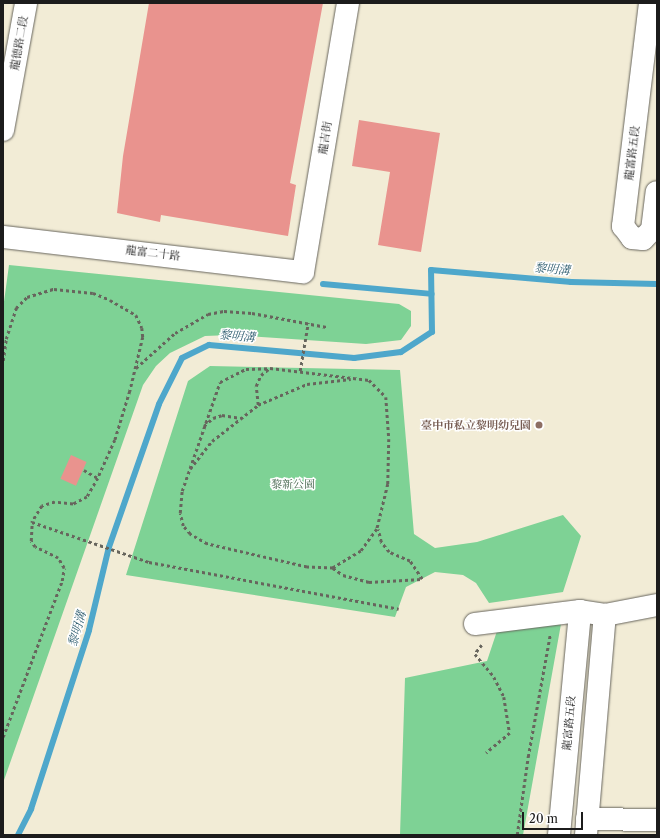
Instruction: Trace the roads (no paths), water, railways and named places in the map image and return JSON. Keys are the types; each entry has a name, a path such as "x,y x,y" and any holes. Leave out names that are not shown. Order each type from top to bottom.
{"street":[{"name":"龍德路二段","path":"3,130 26,3"},
{"name":"龍吉街","path":"303,272 348,3"},
{"name":"龍富路五段","path":"650,3 623,226 632,238 643,239 652,230 657,192"},
{"name":"龍富二十路","path":"3,237 303,272"},
{"path":"480,632 580,611 605,615 657,605"},
{"name":"龍富路五段","path":"559,835 580,611"},
{"path":"605,615 586,827 657,820"}],"waterway":[{"name":"黎明溝","path":"18,835 31,809 89,630 109,547 159,404 182,358 209,345 354,358 401,352 432,332 431,270 571,282 657,284"},
{"path":"323,284 432,294"}],"place":[{"name":"臺中市私立黎明幼兒園","path":"539,425"}],"park label":[{"name":"黎新公園","path":"293,484"}]}
